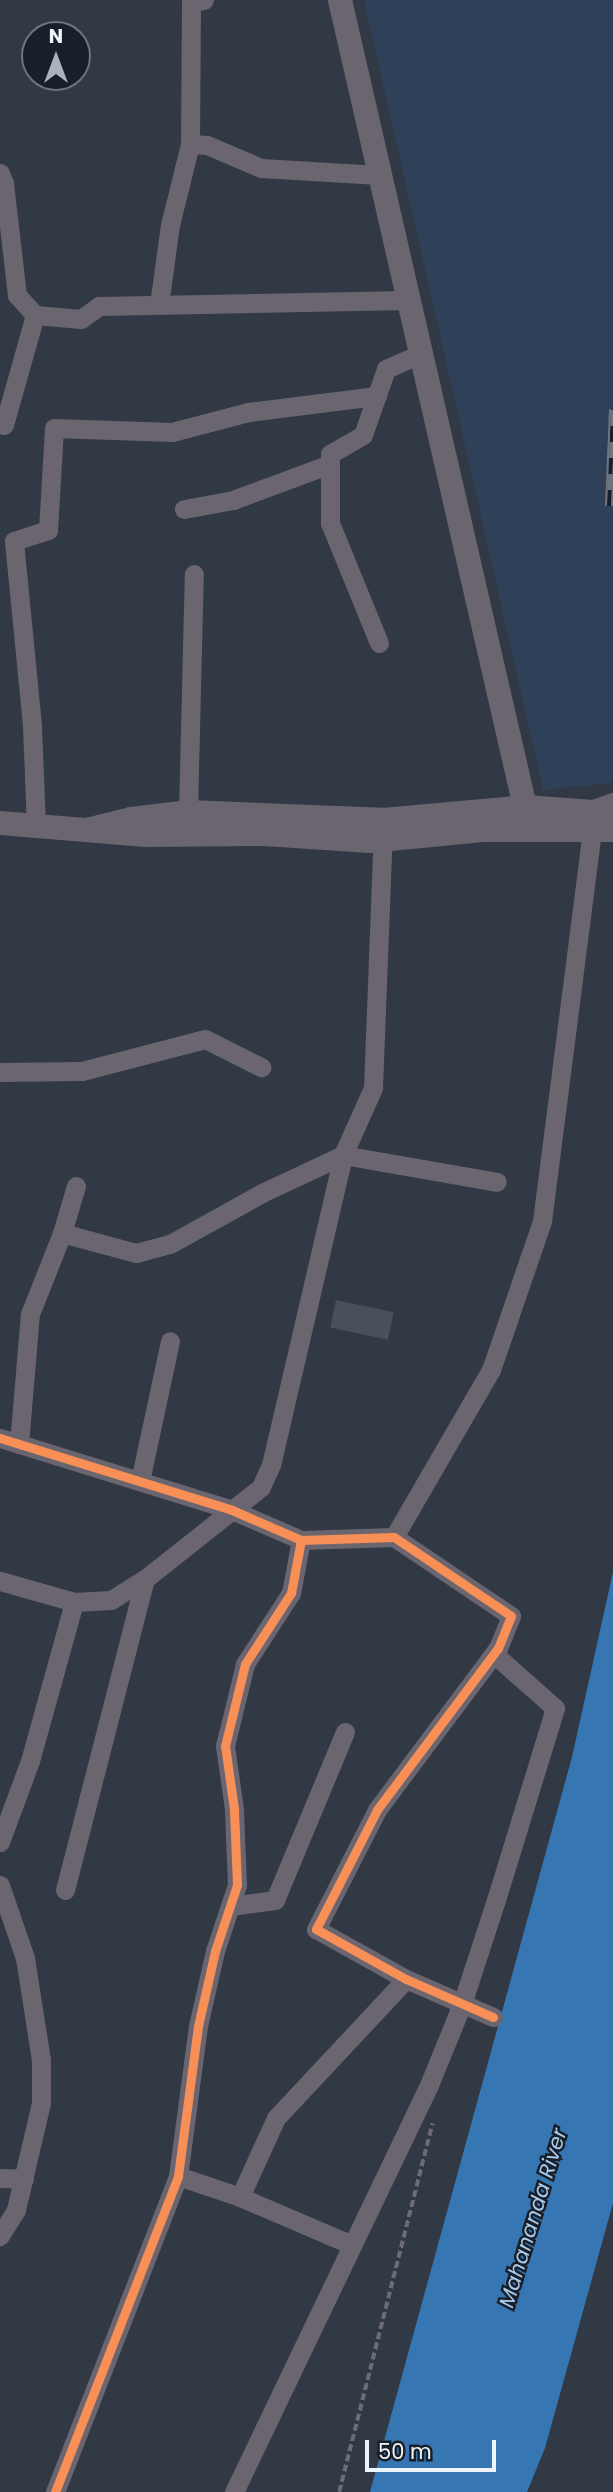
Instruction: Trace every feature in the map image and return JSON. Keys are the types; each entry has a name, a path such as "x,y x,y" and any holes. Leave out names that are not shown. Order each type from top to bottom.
{"street":[{"path":"159,305 170,225 190,144 191,2 204,0"},
{"path":"340,0 525,807"},
{"path":"190,144 206,145 261,168 379,175"},
{"path":"0,173 17,295 35,315 81,319 100,306 407,300"},
{"path":"4,425 35,315"},
{"path":"379,643 330,523 330,454 363,435 386,369 419,354"},
{"path":"36,826 32,725 14,541 48,530 54,428 172,432 248,412 377,396"},
{"path":"184,509 233,500 330,464"},
{"path":"188,812 194,574"},
{"path":"87,830 131,819 188,812 383,820 525,807 604,808 542,1221 491,1370 394,1537"},
{"path":"1,1587 74,1602 111,1601 145,1579 261,1487 271,1465 343,1155 373,1087 383,820"},
{"path":"0,823 146,835 265,834 370,841 482,830 613,830"},
{"path":"0,1072 82,1071 205,1039 261,1067"},
{"path":"62,1233 136,1253 170,1244 264,1192 343,1155 497,1182"},
{"path":"76,1186 62,1233 30,1314 9,1441 232,1510 301,1540 394,1537 511,1616 494,1654 377,1810 316,1929 406,1979 493,2017"},
{"path":"140,1481 170,1341"},
{"path":"55,2492 178,2176 198,2026 215,1951 237,1885 234,1809 225,1746 245,1664 291,1593 301,1540"},
{"path":"65,1890 145,1579"},
{"path":"0,1842 41,1724 74,1602"},
{"path":"234,2492 429,2085 463,2004 555,1708 494,1654"},
{"path":"230,1906 275,1900 345,1732"},
{"path":"0,1885 25,1958 41,2060 41,2103 24,2179 16,2210 0,2236"},
{"path":"240,2197 276,2118 406,1979"},
{"path":"178,2176 240,2197 352,2245"},
{"path":"0,2178 24,2179"}],"path":[{"path":"339,2492 435,2112"}],"shaded area":[{"path":"364,0 613,0 613,779 609,783 543,790"}],"water":[{"name":"Mahananda River","path":"613,1572 613,2203 545,2448 527,2492 370,2492 572,1757"}],"building":[{"path":"336,1300 394,1312 388,1340 330,1327"}],"railway":[{"path":"609,506 613,409"}],"cycle path":[{"path":"0,1438 232,1510 301,1540 394,1537 511,1616 498,1648 377,1810 316,1929 406,1979 493,2017"},
{"path":"55,2492 178,2176 198,2026 215,1951 237,1885 234,1809 225,1746 245,1664 291,1593 301,1540"}]}
